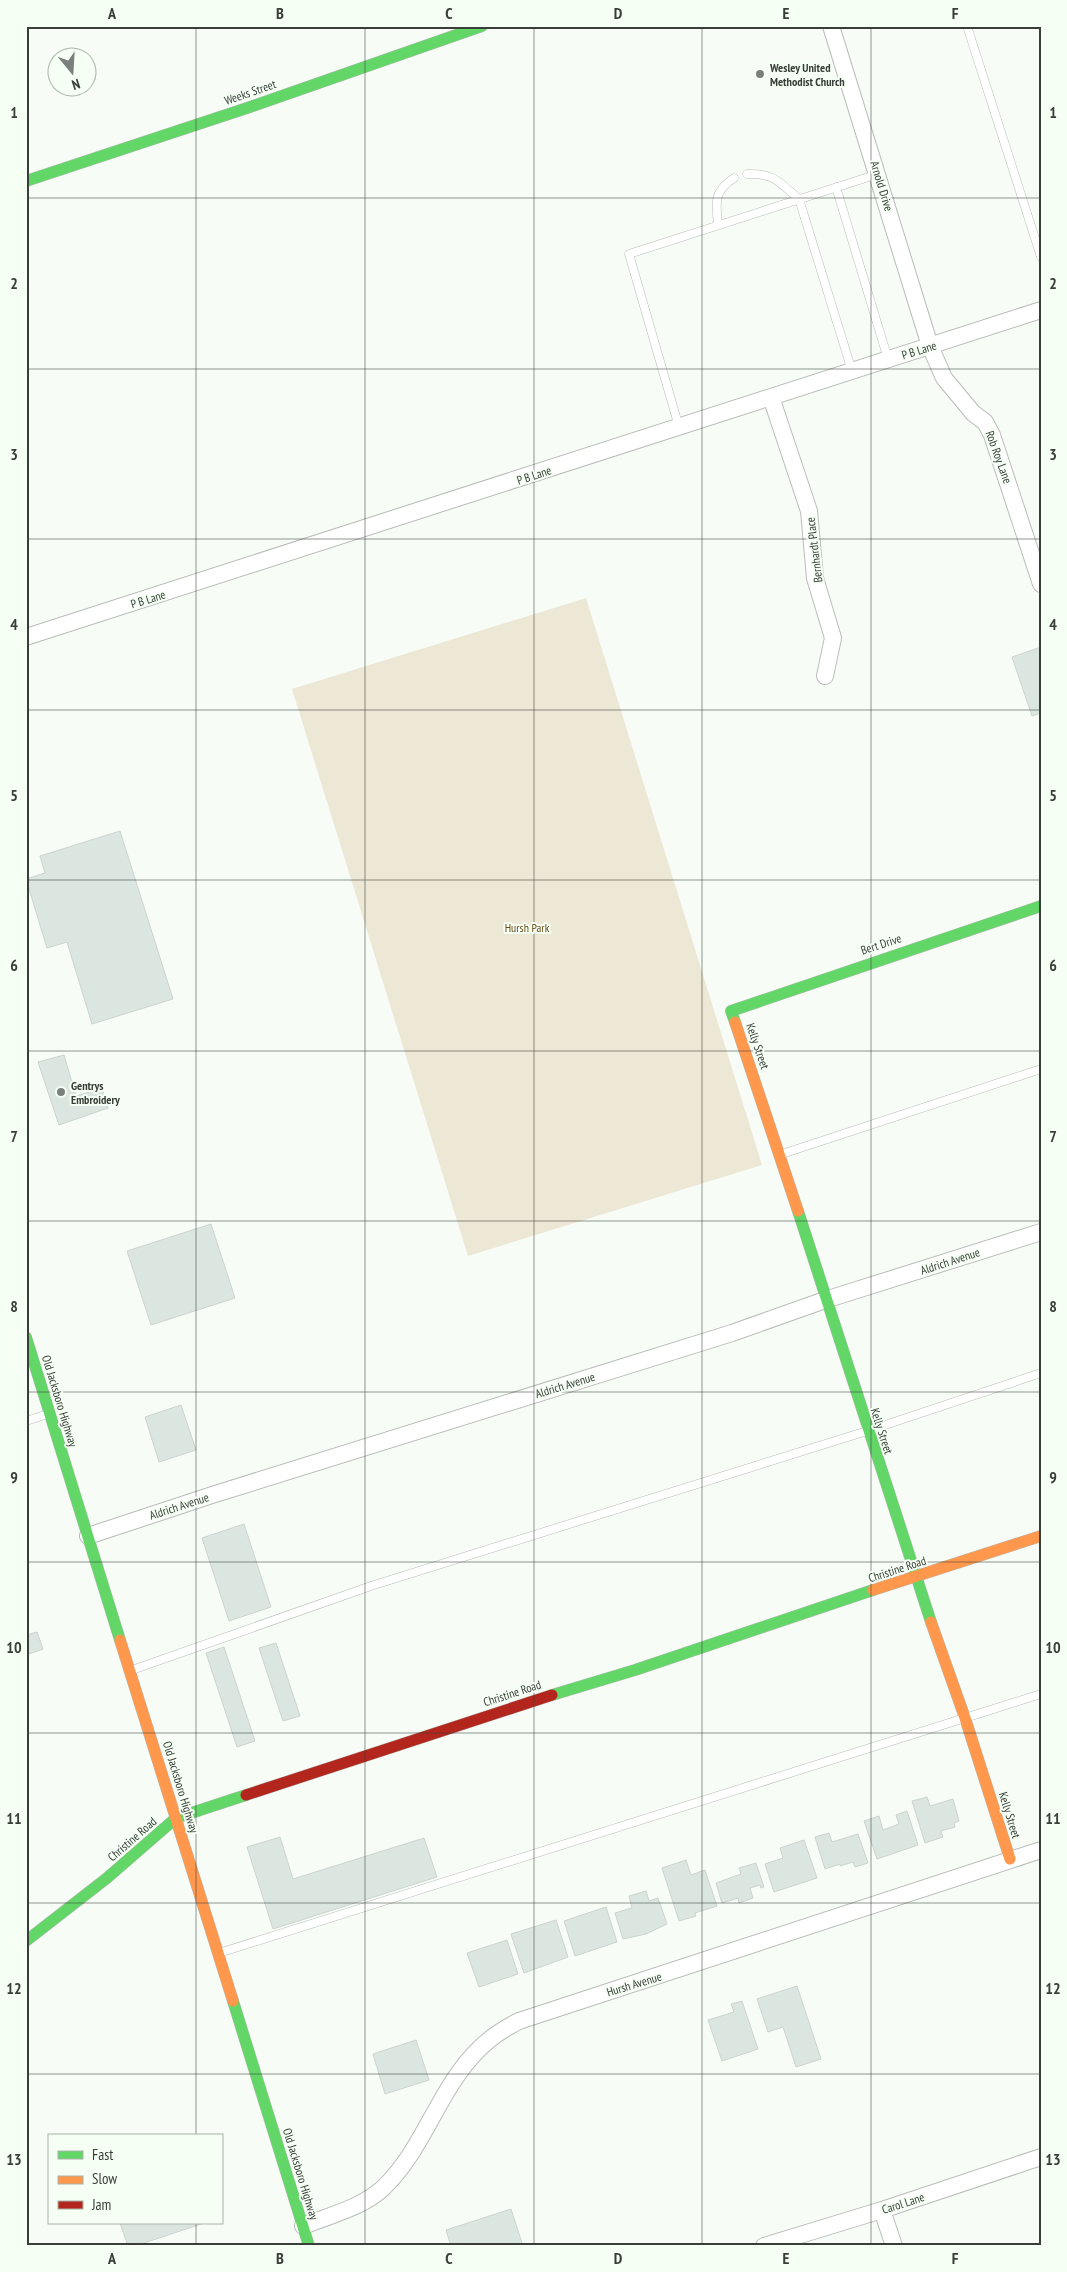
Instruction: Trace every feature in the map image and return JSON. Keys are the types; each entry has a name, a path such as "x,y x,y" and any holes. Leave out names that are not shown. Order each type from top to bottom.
{"street":[{"name":"Weeks Street","path":"26,181 247,108 482,26"},
{"name":"Arnold Drive","path":"831,26 930,346"},
{"name":"P B Lane","path":"26,637 1041,310"},
{"name":"Rob Roy Lane","path":"930,346 944,378 973,413 985,422 992,436 1041,584"},
{"name":"Bernhardt Place","path":"771,397 810,510 815,578 834,638 825,676"},
{"name":"Bert Drive","path":"731,1010 1041,906"},
{"name":"Kelly Street","path":"731,1010 780,1154 915,1578 965,1718 1010,1859"},
{"name":"Aldrich Avenue","path":"88,1536 212,1495 713,1339 825,1300 1041,1232"},
{"name":"Old Jacksboro Highway","path":"26,1338 30,1361 50,1414 309,2246"},
{"name":"Christine Road","path":"26,1941 107,1878 176,1818 1041,1536"},
{"name":"Hursh Avenue","path":"303,2226 367,2199 381,2190 404,2166 449,2087 478,2049 500,2031 519,2021 692,1966 1041,1850"},
{"name":"Carol Lane","path":"764,2246 882,2210 1041,2157"},
{"path":"882,2210 894,2246"}],"lane":[{"path":"967,26 1041,257"},
{"path":"747,174 764,173 777,180 799,199 852,371"},
{"path":"679,427 629,254 878,174"},
{"path":"718,225 716,201 722,186 734,178"},
{"path":"836,187 888,359"},
{"path":"780,1154 1041,1069"},
{"path":"130,1670 371,1586 867,1431 1041,1373"},
{"path":"26,1421 50,1414"},
{"path":"219,1953 1041,1694"}],"green space":[{"name":"Hursh Park","path":"586,598 762,1165 468,1256 292,689"}],"building":[{"path":"1041,647 1041,713 1032,716 1012,657"},
{"path":"120,831 173,999 92,1024 67,942 47,948 26,879 45,873 40,856"},
{"name":"Gentrys Embroidery","path":"64,1055 76,1096 102,1088 108,1108 59,1125 38,1062"},
{"path":"211,1224 235,1298 151,1325 127,1251"},
{"path":"181,1405 196,1450 159,1462 145,1417"},
{"path":"244,1524 271,1607 229,1621 202,1538"},
{"path":"37,1632 43,1649 26,1655 26,1635"},
{"path":"276,1643 300,1716 283,1721 259,1648"},
{"path":"224,1647 255,1741 237,1747 206,1653"},
{"path":"927,1797 930,1806 953,1799 959,1821 954,1823 955,1827 941,1831 943,1837 925,1843 912,1801"},
{"path":"907,1811 918,1845 877,1859 864,1821 879,1816 883,1830 899,1824 896,1815"},
{"path":"829,1833 832,1842 858,1834 868,1863 855,1867 853,1862 825,1869 815,1837"},
{"path":"280,1837 293,1879 424,1838 437,1877 273,1929 247,1847"},
{"path":"804,1840 817,1878 774,1892 765,1864 783,1858 780,1848"},
{"path":"686,1860 691,1875 705,1870 717,1906 695,1913 696,1916 679,1921 662,1868"},
{"path":"756,1863 764,1887 761,1888 760,1885 750,1888 753,1898 739,1903 738,1898 722,1903 716,1883 741,1874 739,1868"},
{"path":"646,1891 649,1901 658,1898 667,1924 646,1934 623,1939 615,1913 632,1908 629,1896"},
{"path":"606,1907 617,1942 575,1956 564,1921"},
{"path":"556,1920 568,1957 524,1973 511,1934"},
{"path":"507,1940 518,1974 479,1987 467,1953"},
{"path":"797,1986 821,2059 796,2067 783,2027 768,2032 757,1999"},
{"path":"742,2001 758,2049 722,2061 708,2020 734,2012 731,2004"},
{"path":"416,2040 429,2080 385,2094 373,2054"},
{"path":"511,2209 523,2246 451,2246 446,2230"},
{"path":"120,2224 201,2224 135,2246 128,2246"}],"traffic: fast":[{"path":"26,181 247,108 482,26"},
{"path":"735,1022 731,1011 1041,906"},
{"path":"798,1211 931,1622"},
{"path":"26,1337 120,1640"},
{"path":"552,1695 635,1670 873,1590"},
{"path":"26,1941 107,1878 176,1818 246,1795"},
{"path":"233,2001 309,2246"}],"traffic: slow":[{"path":"735,1022 798,1211"},
{"path":"873,1590 1041,1536"},
{"path":"931,1622 965,1718 1010,1859"},
{"path":"120,1640 233,2001"}],"traffic: jam":[{"path":"246,1795 552,1695"}],"place":[{"name":"Wesley United Methodist Church","path":"760,74"},
{"name":"Gentrys Embroidery","path":"61,1092"}]}
